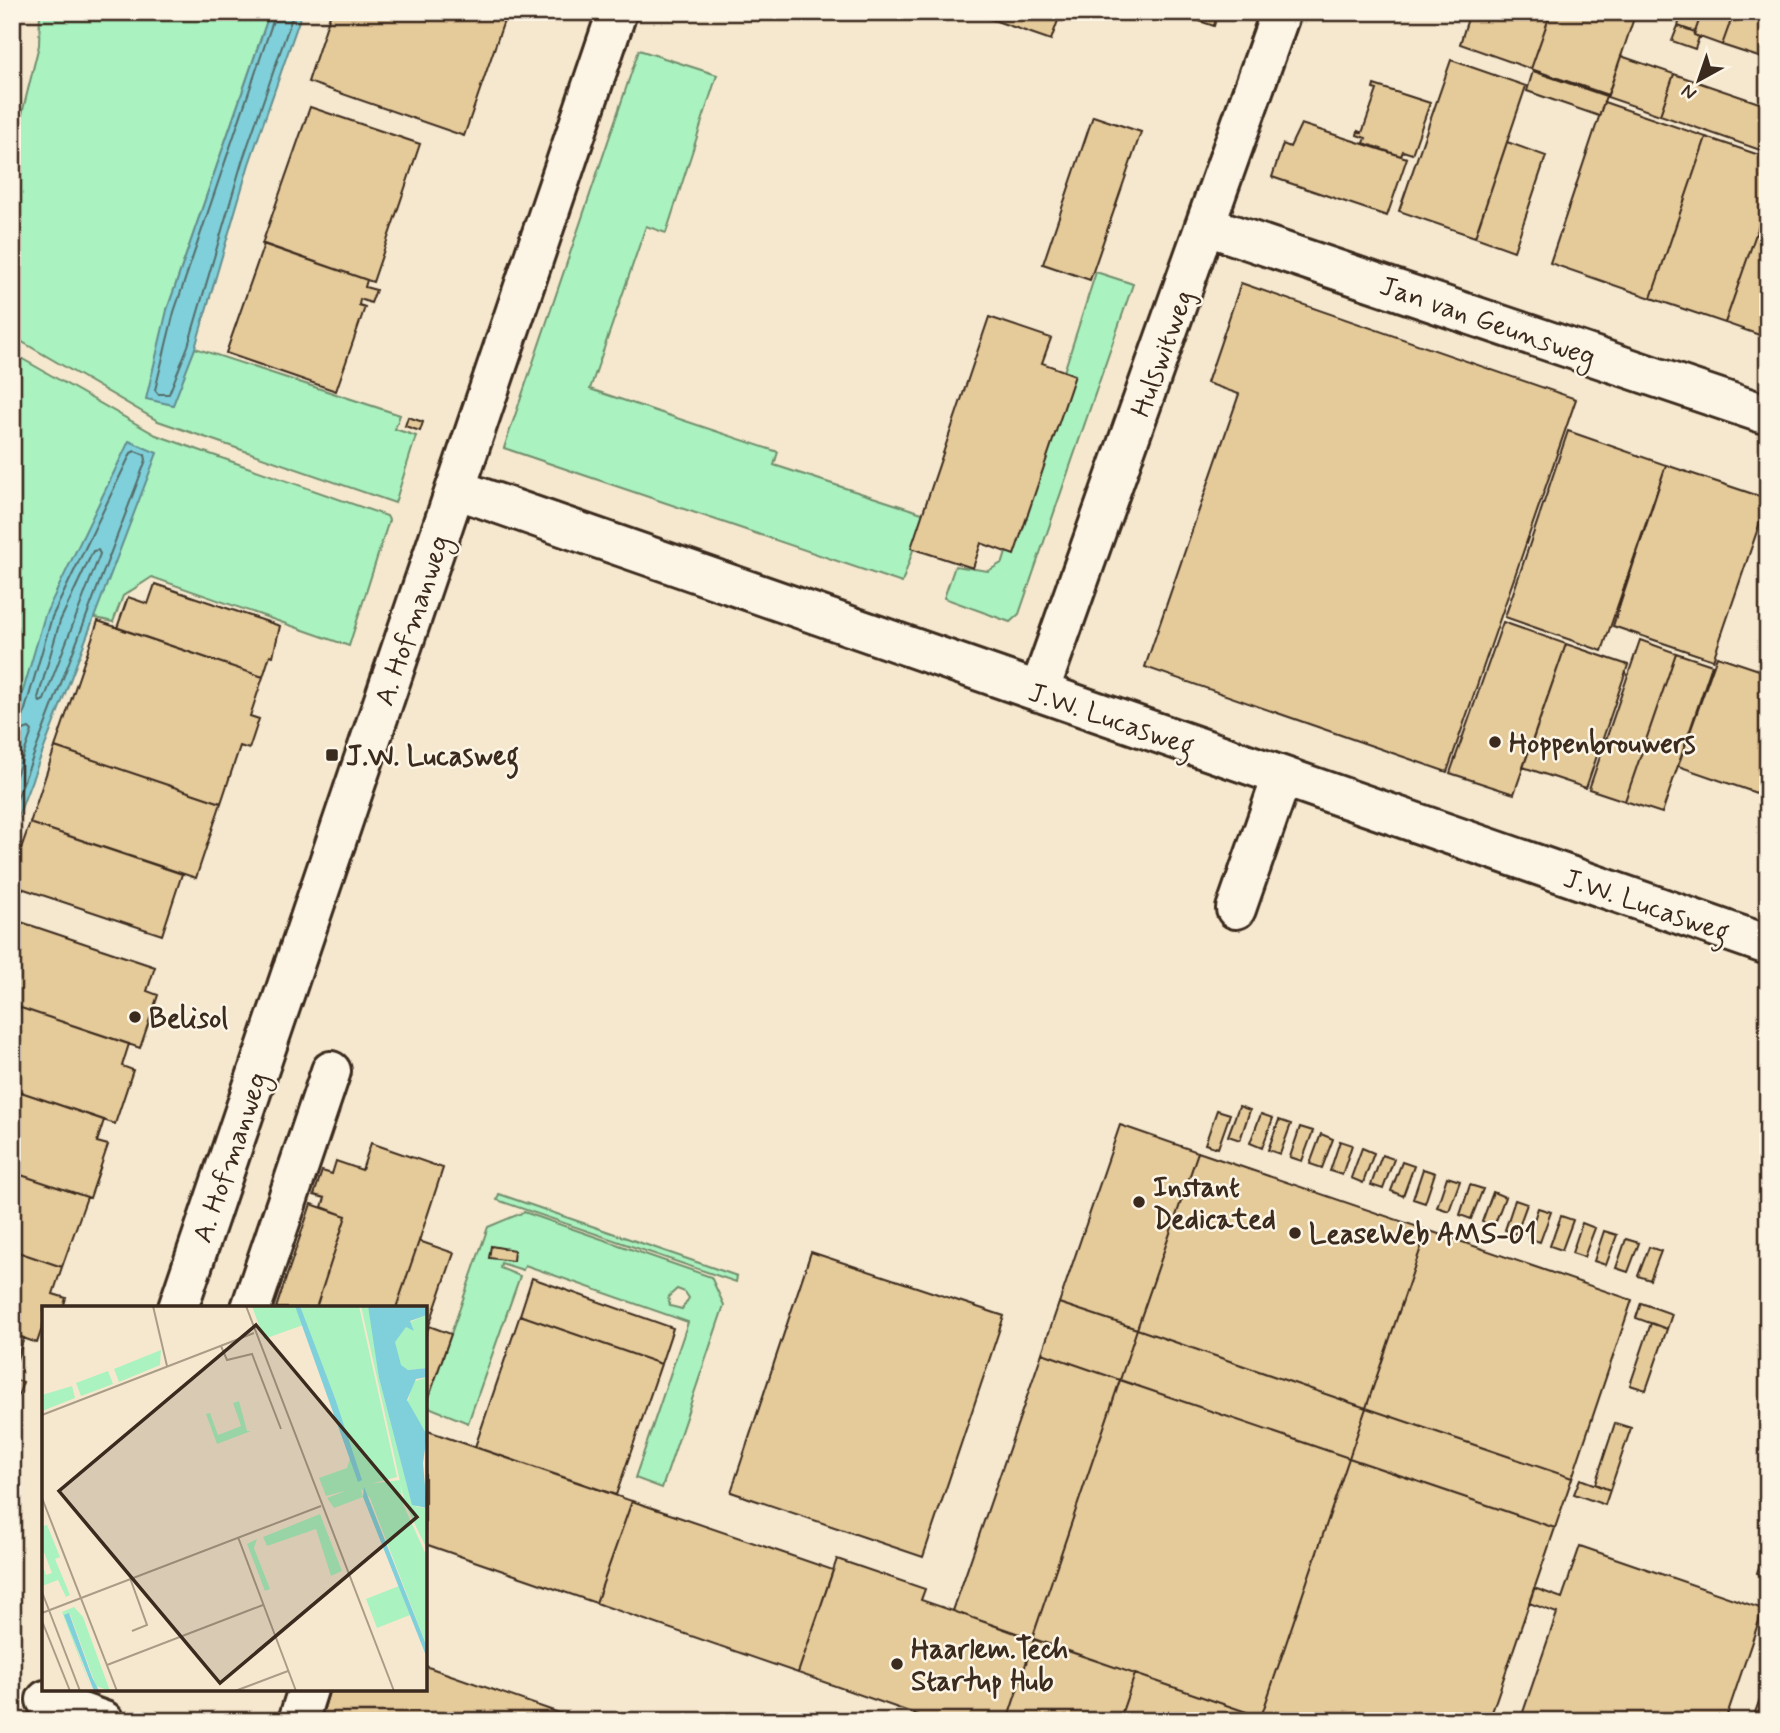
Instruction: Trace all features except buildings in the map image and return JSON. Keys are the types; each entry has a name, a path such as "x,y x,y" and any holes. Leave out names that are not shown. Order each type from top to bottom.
{"street":[{"name":"A. Hofmanweg","path":"179,1306 617,12"},
{"name":"Hulswitweg","path":"1039,692 1281,12"},
{"name":"Jan van Geunsweg","path":"1207,226 1768,415"},
{"name":"J.W. Lucasweg","path":"456,489 1768,946"},
{"path":"1236,909 1282,777"},
{"path":"252,1306 331,1071"},
{"path":"298,1721 307,1691"},
{"path":"44,1703 104,1721"}],"green space":[{"path":"12,12 21,12 12,80"},
{"path":"40,12 270,12 167,310 173,404 195,348 400,415 395,429 416,436 395,503 158,421 12,336 12,141 17,134 39,45"},
{"path":"639,50 717,75 666,233 646,226 590,389 778,452 774,465 925,514 902,583 504,448"},
{"path":"1096,272 1133,284 1019,614 1010,622 944,598 955,566 988,571 1003,562"},
{"path":"12,353 156,435 387,516 389,520 349,646 152,577 123,596 113,622 92,617 156,453 12,729"},
{"path":"499,1194 737,1276 736,1282 497,1200"},
{"path":"524,1212 711,1277 724,1305 662,1488 635,1478 688,1322 525,1265 523,1270 501,1263 500,1268 520,1276 468,1423 427,1406 488,1227","holes":["677,1289 685,1292 689,1298 682,1309 670,1306 668,1297"]}],"water":[{"path":"270,12 302,12 249,164 195,348 173,405 146,399 167,310"},
{"path":"129,441 157,453 12,832 12,729 45,615"}],"place":[{"name":"Hoppenbrouwers","path":"1495,742"},
{"name":"J.W. Lucasweg","path":"332,755"},
{"name":"Belisol","path":"135,1017"},
{"name":"Instant Dedicated","path":"1139,1202"},
{"name":"LeaseWeb AMS-01","path":"1295,1233"},
{"name":"Haarlem.Tech Startup Hub","path":"897,1664"}]}
